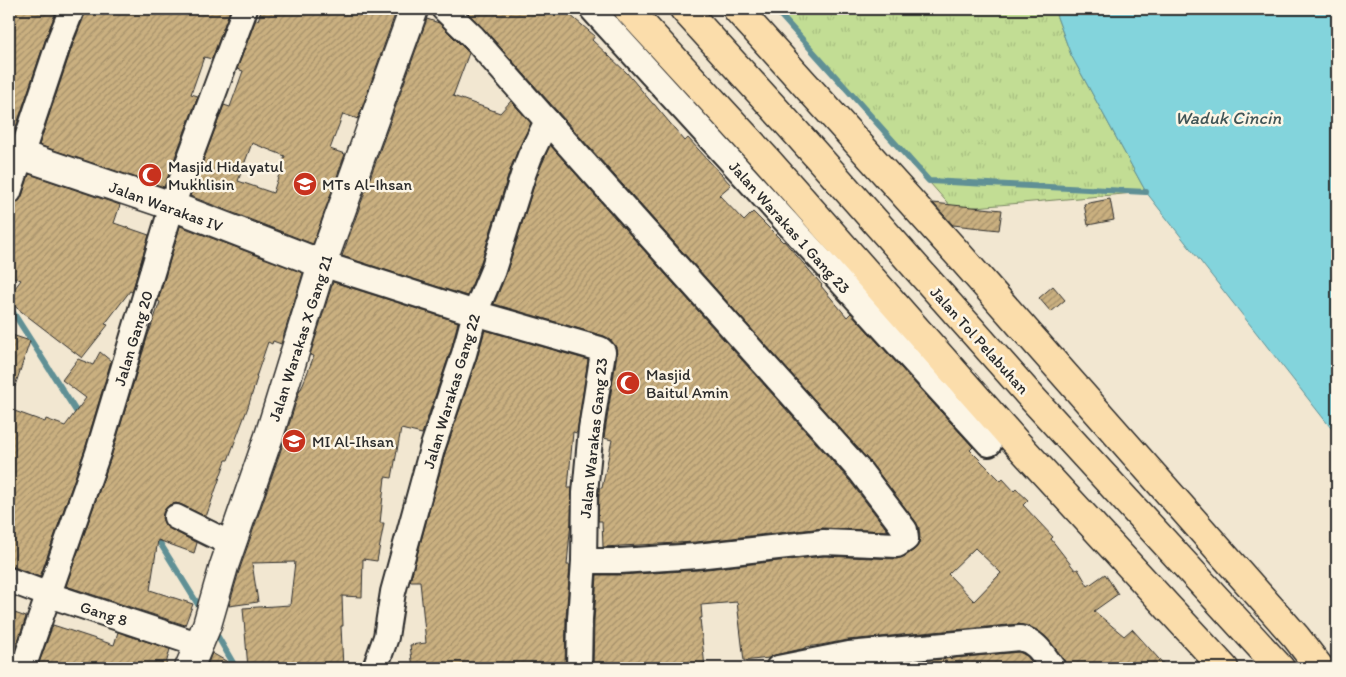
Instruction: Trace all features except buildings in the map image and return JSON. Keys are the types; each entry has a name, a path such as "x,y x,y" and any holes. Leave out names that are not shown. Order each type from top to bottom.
{"highway":[{"path":"628,9 767,160 1014,440 1224,668"},
{"name":"Jalan Tol Pelabuhan","path":"684,9 792,127 1033,399 1280,668"},
{"path":"737,9 958,254 1296,637 1320,668"}],"street":[{"path":"9,192 15,153 72,9"},
{"name":"Jalan Gang 20","path":"23,668 98,454 172,206 246,9"},
{"name":"Jalan Warakas X Gang 21","path":"199,646 217,594 231,544 269,436 322,264 414,9"},
{"path":"444,9 474,37 546,121 860,471 906,530 906,539 897,545 824,542 697,556 620,561 584,561"},
{"name":"Jalan Warakas 1 Gang 23","path":"592,9 989,444"},
{"name":"Jalan Warakas Gang 22","path":"375,668 386,637 393,592 432,449 464,354 475,313 493,270 512,206 530,156 546,121"},
{"name":"Jalan Warakas IV","path":"15,153 172,206 322,264"},
{"name":"Jalan Warakas Gang 23","path":"322,264 475,313 600,349 602,352 591,429 585,493 579,668"},
{"path":"176,517 231,544"},
{"name":"Gang 8","path":"9,580 199,646"},
{"path":"778,668 849,661 1020,638 1030,640 1039,648 1054,668"}],"green space":[{"path":"776,9 1054,9 1071,55 1146,192 953,209"}],"water":[{"name":"Waduk Cincin","path":"1054,9 1337,9 1337,434 1146,192 1071,55"}],"waterway":[{"path":"775,9 929,181 1146,192"},
{"path":"9,306 81,419"},
{"path":"155,535 202,611"},
{"path":"214,630 236,668"}],"place":[{"name":"Masjid Hidayatul Mukhlisin","path":"150,175"},
{"name":"MTs Al-Ihsan","path":"305,184"},
{"name":"Masjid Baitul Amin","path":"628,383"},
{"name":"MI Al-Ihsan","path":"294,441"}]}
